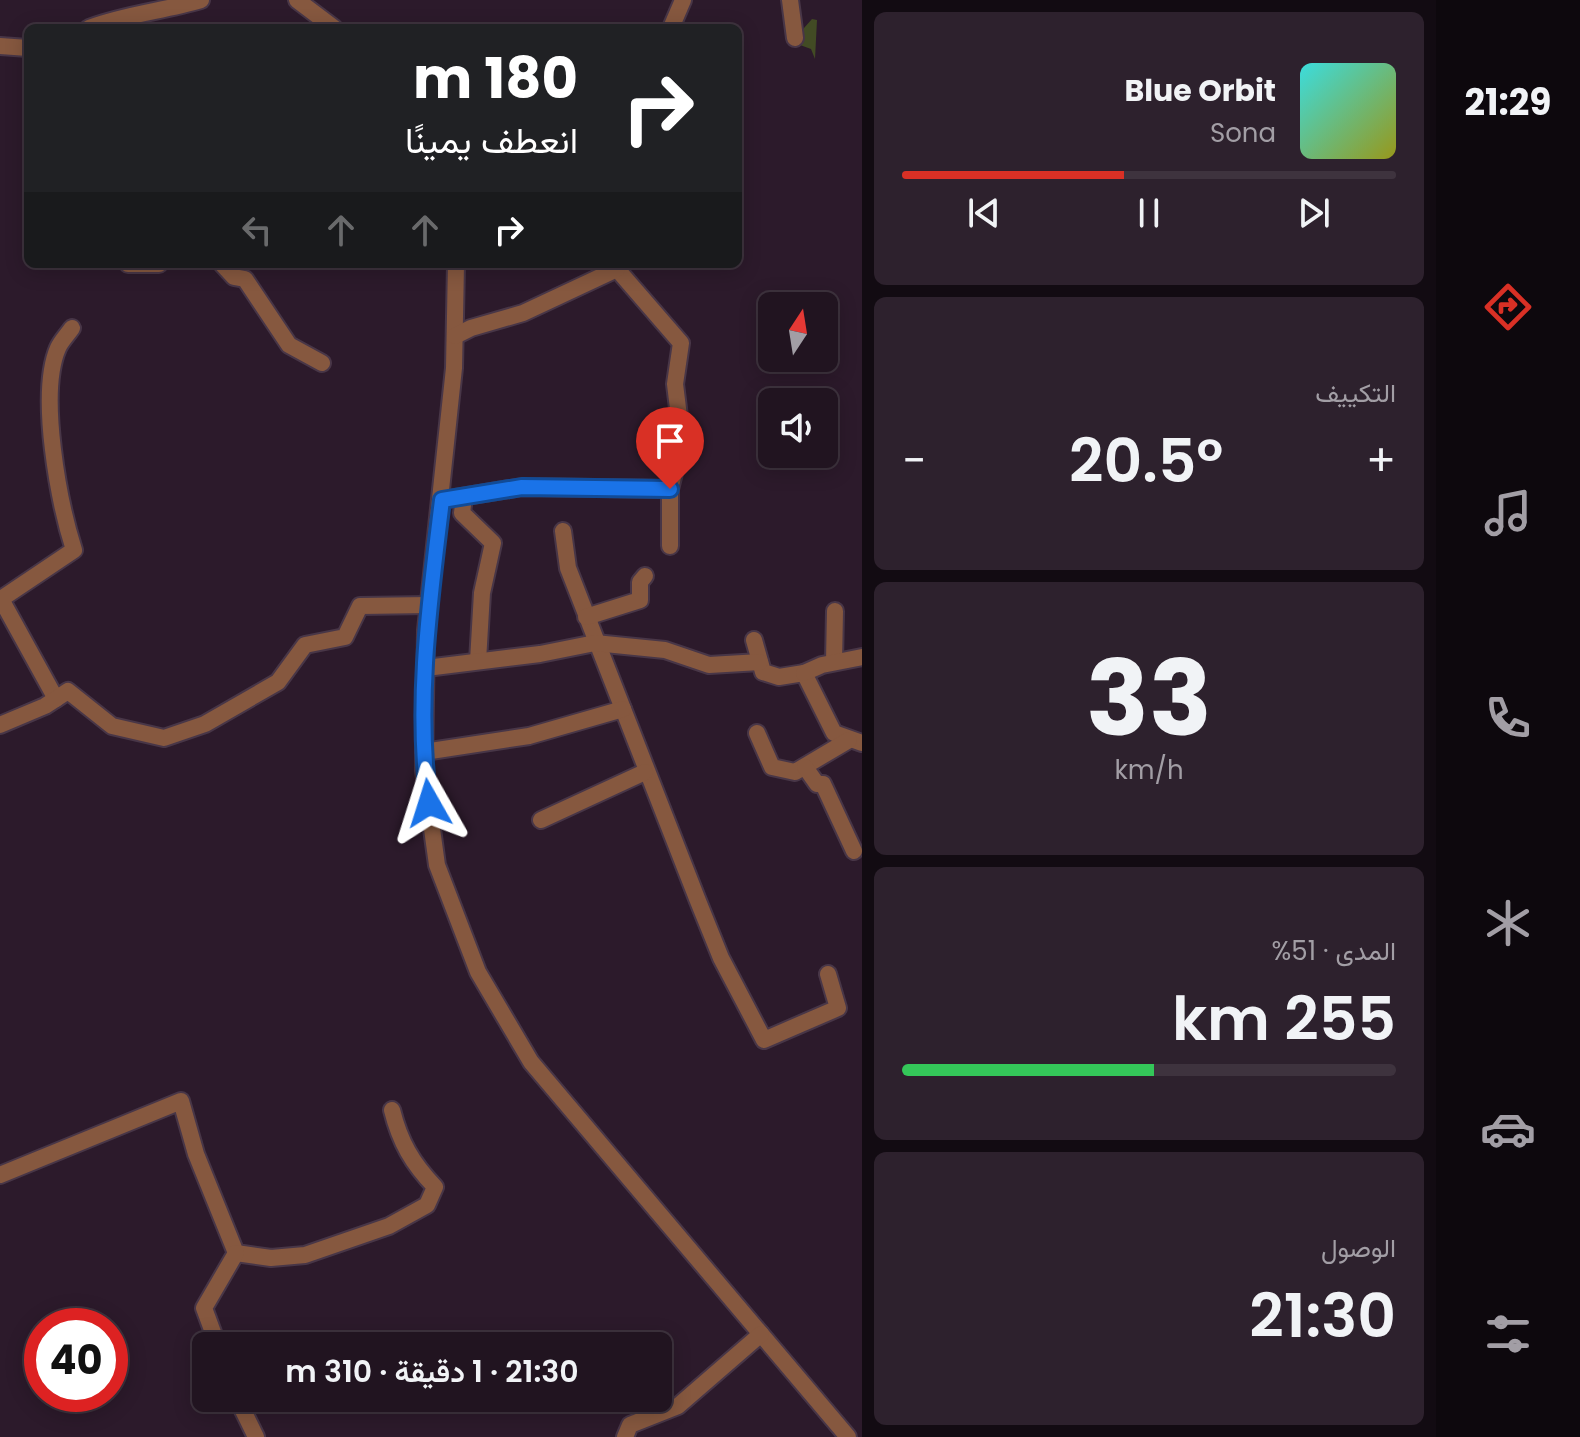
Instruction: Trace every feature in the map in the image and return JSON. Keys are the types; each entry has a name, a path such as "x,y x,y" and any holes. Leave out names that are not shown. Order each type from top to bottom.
{"street":[{"path":"100,24 125,15 175,10 201,0"},
{"path":"297,0 329,24"},
{"path":"673,24 683,0"},
{"path":"790,0 795,38"},
{"path":"0,46 24,48"},
{"path":"226,268 234,277 245,279 289,345 322,363"},
{"path":"456,268 455,336 442,500 429,605 426,668 424,752 437,865 478,972 531,1062 848,1437"},
{"path":"455,336 471,328 523,313 613,268"},
{"path":"619,268 681,343 675,384 682,441 670,489 670,546"},
{"path":"56,699 1,599 74,550 62,511 53,436 51,385 58,349 72,328"},
{"path":"442,500 522,487 670,489"},
{"path":"464,497 462,513 493,543 482,593 478,661"},
{"path":"563,531 568,568 645,772 721,958 764,1040 838,1008 828,974"},
{"path":"586,617 640,600 640,582 645,576"},
{"path":"0,725 68,691 112,726 164,738 205,724 278,682 305,645 345,637 360,606 429,605"},
{"path":"834,662 835,611"},
{"path":"754,640 763,672 779,677 862,657"},
{"path":"426,668 595,643 665,650 709,665 760,662"},
{"path":"804,673 834,733 856,742"},
{"path":"424,752 529,736 623,709"},
{"path":"757,733 772,767 795,772 856,742"},
{"path":"805,767 817,784 823,784 854,851"},
{"path":"541,820 645,772"},
{"path":"0,1175 181,1101 196,1154 236,1253"},
{"path":"236,1253 271,1258 305,1255 389,1226 427,1205 435,1187 416,1168 399,1140 392,1110"},
{"path":"213,1332 204,1308 236,1253"},
{"path":"625,1437 630,1425 678,1406 761,1334"},
{"path":"244,1412 256,1437"}],"green space":[{"path":"812,19 817,20 815,59 811,49 800,45 804,28"}],"route":[{"path":"429,803 424,771 426,630 442,500 522,487 590,485 670,489"}]}
